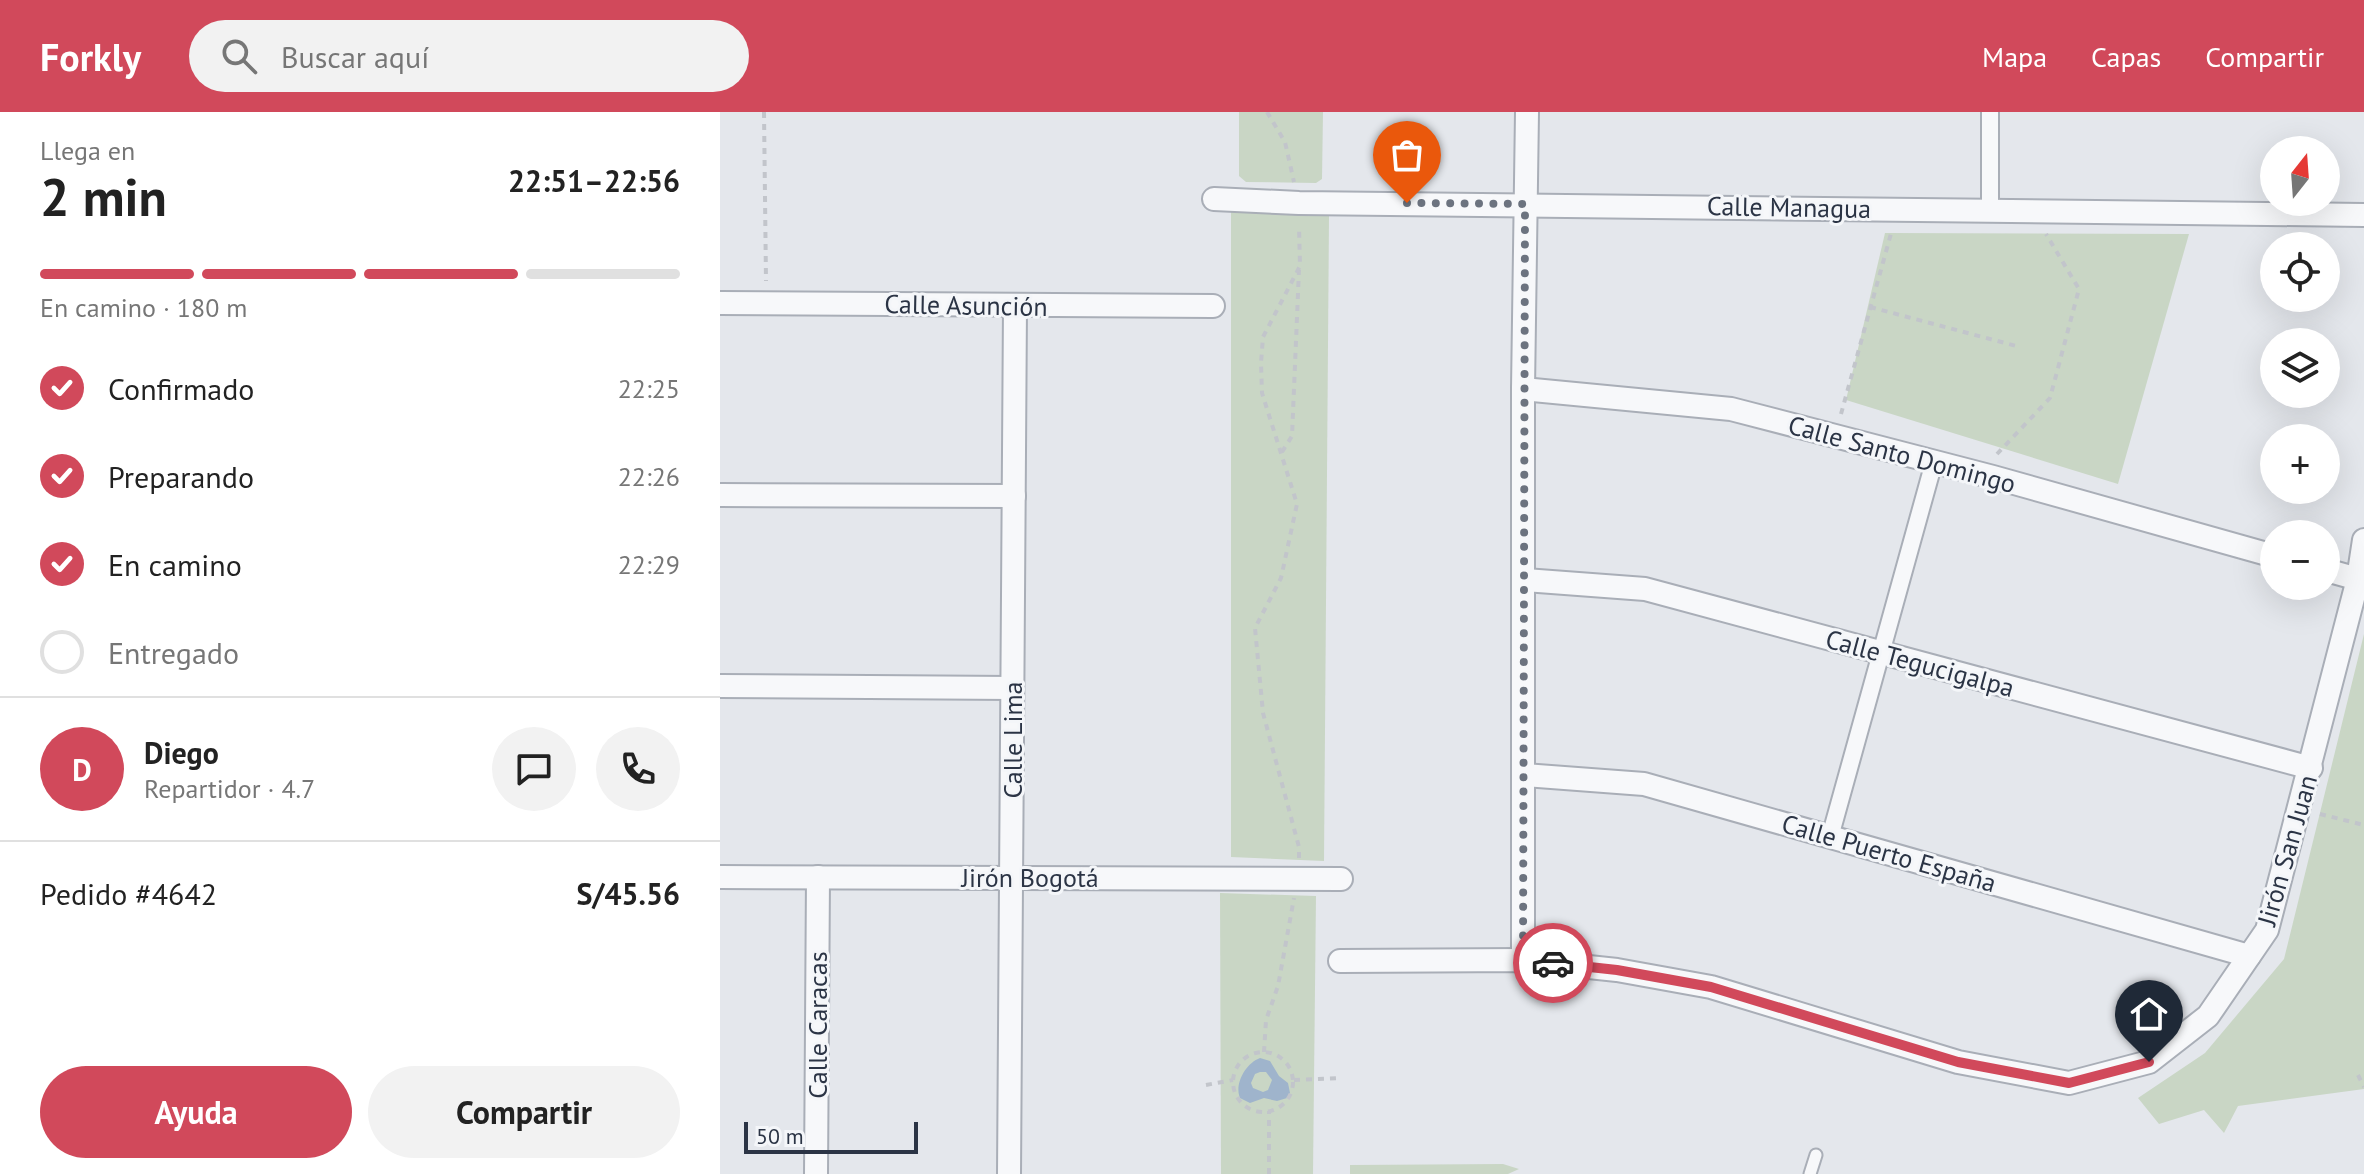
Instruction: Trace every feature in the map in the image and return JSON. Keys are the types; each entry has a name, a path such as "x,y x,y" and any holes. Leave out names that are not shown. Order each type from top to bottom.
{"street":[{"path":"1523,960 1523,389 1527,112"},
{"path":"1990,112 1990,209"},
{"name":"Calle Managua","path":"1214,199 1299,203 2364,215"},
{"name":"Calle Asunción","path":"720,303 1213,306"},
{"name":"Calle Lima","path":"1009,1174 1015,307"},
{"name":"Calle Santo Domingo","path":"1523,389 1731,409 2260,552"},
{"path":"1830,837 1934,462"},
{"path":"720,495 1014,496"},
{"name":"Jirón San Juan","path":"1340,961 1523,960 1617,970 1711,987 1958,1062 2069,1083 2149,1062 2208,1016 2267,930 2311,768 2358,579 2364,540"},
{"path":"2340,574 2358,579"},
{"name":"Calle Tegucigalpa","path":"1525,580 1645,589 2311,768"},
{"path":"720,686 1012,688"},
{"name":"Calle Puerto España","path":"1524,775 1644,784 2249,956"},
{"name":"Jirón Bogotá","path":"720,877 1341,879"},
{"name":"Calle Caracas","path":"816,1174 818,877"}],"lane":[{"path":"1810,1174 1816,1155"}],"path":[{"path":"764,112 766,303"},
{"path":"1267,112 1285,142 1299,203 1300,266 1292,436 1282,452"},
{"path":"1835,436 1898,208"},
{"path":"1997,454 2050,398 2079,289 2045,233"},
{"path":"1264,1052 1266,1020 1278,986 1298,878 1299,847 1263,713 1255,628 1281,578 1297,504 1262,393 1263,337 1300,266"},
{"path":"1870,307 2020,347"},
{"path":"2300,809 2364,825"},
{"path":"1264,1052 1280,1057 1288,1065 1293,1080 1291,1094 1285,1103 1269,1111 1256,1111 1246,1107 1234,1090 1233,1080 1242,1061 1250,1055 1264,1052"},
{"path":"2358,1075 2364,1087"},
{"path":"1293,1080 1340,1078"},
{"path":"1206,1085 1233,1080"},
{"path":"1269,1111 1269,1174"}],"green space":[{"path":"1239,112 1323,112 1322,179 1316,183 1246,182 1239,176"},
{"path":"1231,210 1329,216 1324,861 1231,857"},
{"path":"1885,233 2189,234 2118,484 1846,400"},
{"path":"2364,634 2364,1089 2238,1106 2224,1133 2204,1110 2159,1124 2138,1098 2205,1053 2284,959"},
{"path":"1220,893 1316,896 1313,1174 1221,1174"},
{"path":"1503,1164 1519,1169 1508,1174 1350,1174 1350,1165"}],"water":[{"path":"1260,1058 1270,1061 1279,1076 1288,1083 1290,1093 1287,1098 1277,1101 1264,1098 1250,1103 1240,1098 1240,1081","holes":["1266,1072 1272,1080 1268,1090 1263,1092 1253,1088 1251,1083 1255,1074"]}],"way so far":[{"path":"1407,203 1525,204 1523,960 1553,963"}],"route":[{"path":"1553,963 1617,970 1711,987 1958,1062 2069,1083 2149,1062"}]}
